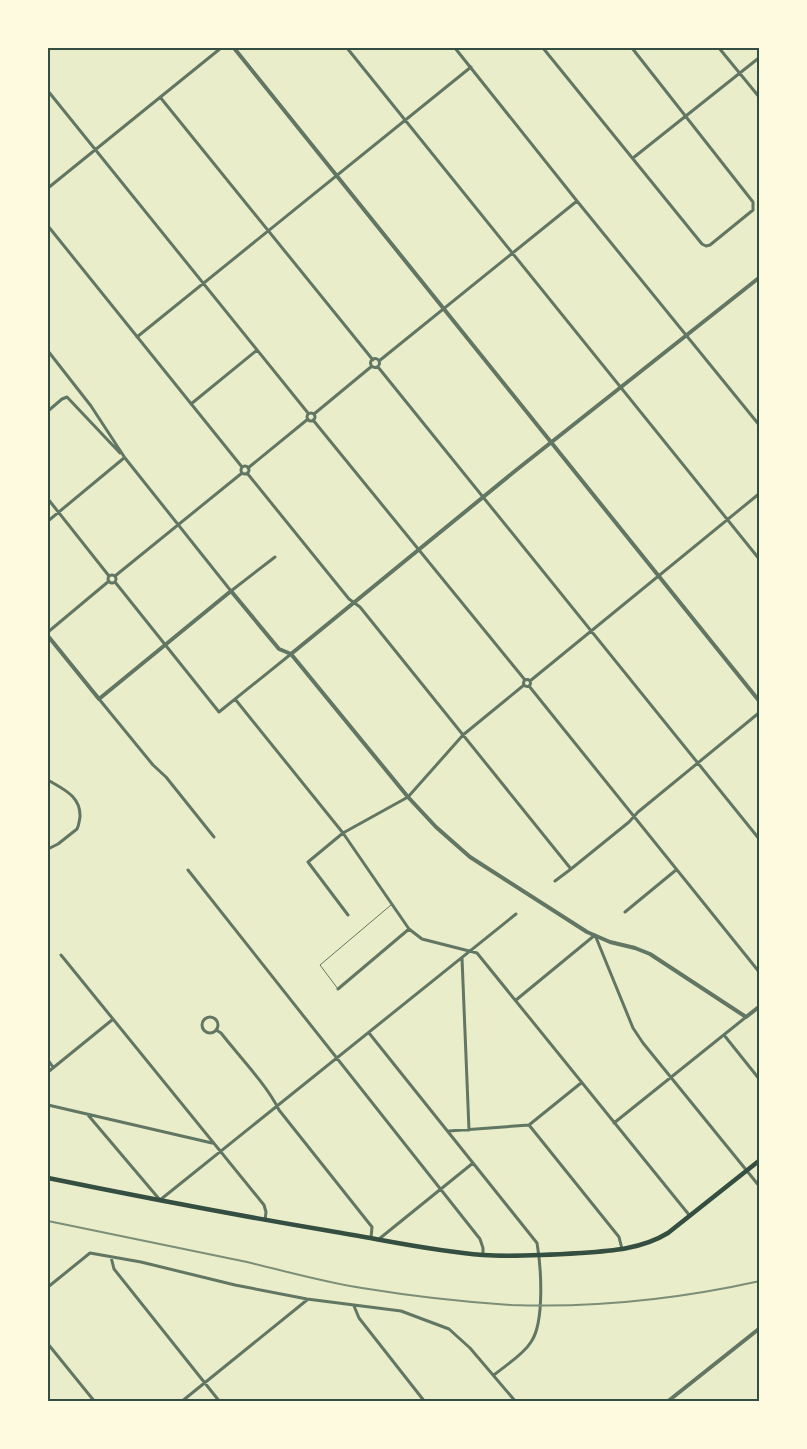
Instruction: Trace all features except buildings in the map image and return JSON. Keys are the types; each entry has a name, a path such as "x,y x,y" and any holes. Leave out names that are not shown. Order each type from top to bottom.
{"main road":[{"path":"48,1178 265,1220 433,1249 483,1255 539,1255 622,1249 654,1240 668,1233 760,1160"}],"street":[{"path":"48,188 221,48"},
{"path":"234,48 760,702"},
{"path":"347,48 760,560"},
{"path":"455,48 760,426"},
{"path":"543,48 702,244 706,246 714,242 753,210 753,202 632,48"},
{"path":"719,48 760,98"},
{"path":"633,158 760,57"},
{"path":"137,337 471,68"},
{"path":"48,91 308,413 314,414"},
{"path":"160,97 373,360 379,361"},
{"path":"378,367 379,361 577,201"},
{"path":"48,226 242,467 242,473"},
{"path":"115,576 115,582 219,712 621,386 760,277"},
{"path":"191,404 257,350"},
{"path":"48,351 91,406 125,458 278,649 291,654 408,797 436,827 470,858 595,935 610,942 650,954 746,1017"},
{"path":"313,420 314,414 372,366 373,360"},
{"path":"372,366 374,368 378,367 760,840"},
{"path":"48,411 68,397 90,423 125,458"},
{"path":"308,413 306,416 308,419"},
{"path":"308,419 313,420 525,680 530,681"},
{"path":"247,474 248,468 308,419"},
{"path":"48,521 125,458"},
{"path":"242,467 248,468"},
{"path":"109,576 115,576 242,473"},
{"path":"242,473 247,474 349,599 360,607 571,869"},
{"path":"529,686 530,681 760,493"},
{"path":"48,499 109,576 109,581"},
{"path":"99,699 274,557"},
{"path":"48,632 109,581 115,582"},
{"path":"48,636 214,837"},
{"path":"348,915 308,862 344,833 408,797 464,735 524,685 525,680"},
{"path":"524,685 529,686 760,973"},
{"path":"235,699 344,833 409,929 422,939 477,953 690,1216"},
{"path":"555,881 760,712"},
{"path":"48,780 75,798 80,812 79,826 58,844 48,849"},
{"path":"188,870 480,1239 483,1255"},
{"path":"625,912 676,870"},
{"path":"88,1116 160,1200 516,914"},
{"path":"338,989 409,929"},
{"path":"516,1000 595,935"},
{"path":"595,935 633,1028 671,1078 760,1187"},
{"path":"60,955 264,1206 266,1212 265,1220"},
{"path":"462,958 469,1130"},
{"path":"614,1123 760,1006"},
{"path":"209,1016 215,1018 218,1023 216,1030 211,1033 206,1032 201,1026 202,1020 209,1016"},
{"path":"48,1072 112,1020"},
{"path":"216,1030 221,1033 372,1226 371,1238"},
{"path":"369,1033 537,1243 540,1270 540,1315 538,1329 529,1345 494,1375"},
{"path":"724,1035 760,1080"},
{"path":"48,1060 54,1068"},
{"path":"448,1131 529,1126 581,1082"},
{"path":"48,1105 88,1116 213,1143"},
{"path":"529,1126 619,1237 622,1249"},
{"path":"379,1239 473,1163"},
{"path":"48,1286 90,1253 141,1262 235,1285 307,1299 401,1311 449,1329 470,1348 516,1402"},
{"path":"111,1257 114,1269 220,1402"},
{"path":"180,1402 307,1299"},
{"path":"354,1306 359,1318 425,1402"},
{"path":"668,1402 760,1328"},
{"path":"48,1344 94,1402"}],"lane":[{"path":"338,989 320,965 392,905"}],"railway":[{"path":"48,1221 247,1262 347,1286 474,1302 543,1306 637,1301 699,1293 760,1281"}]}
